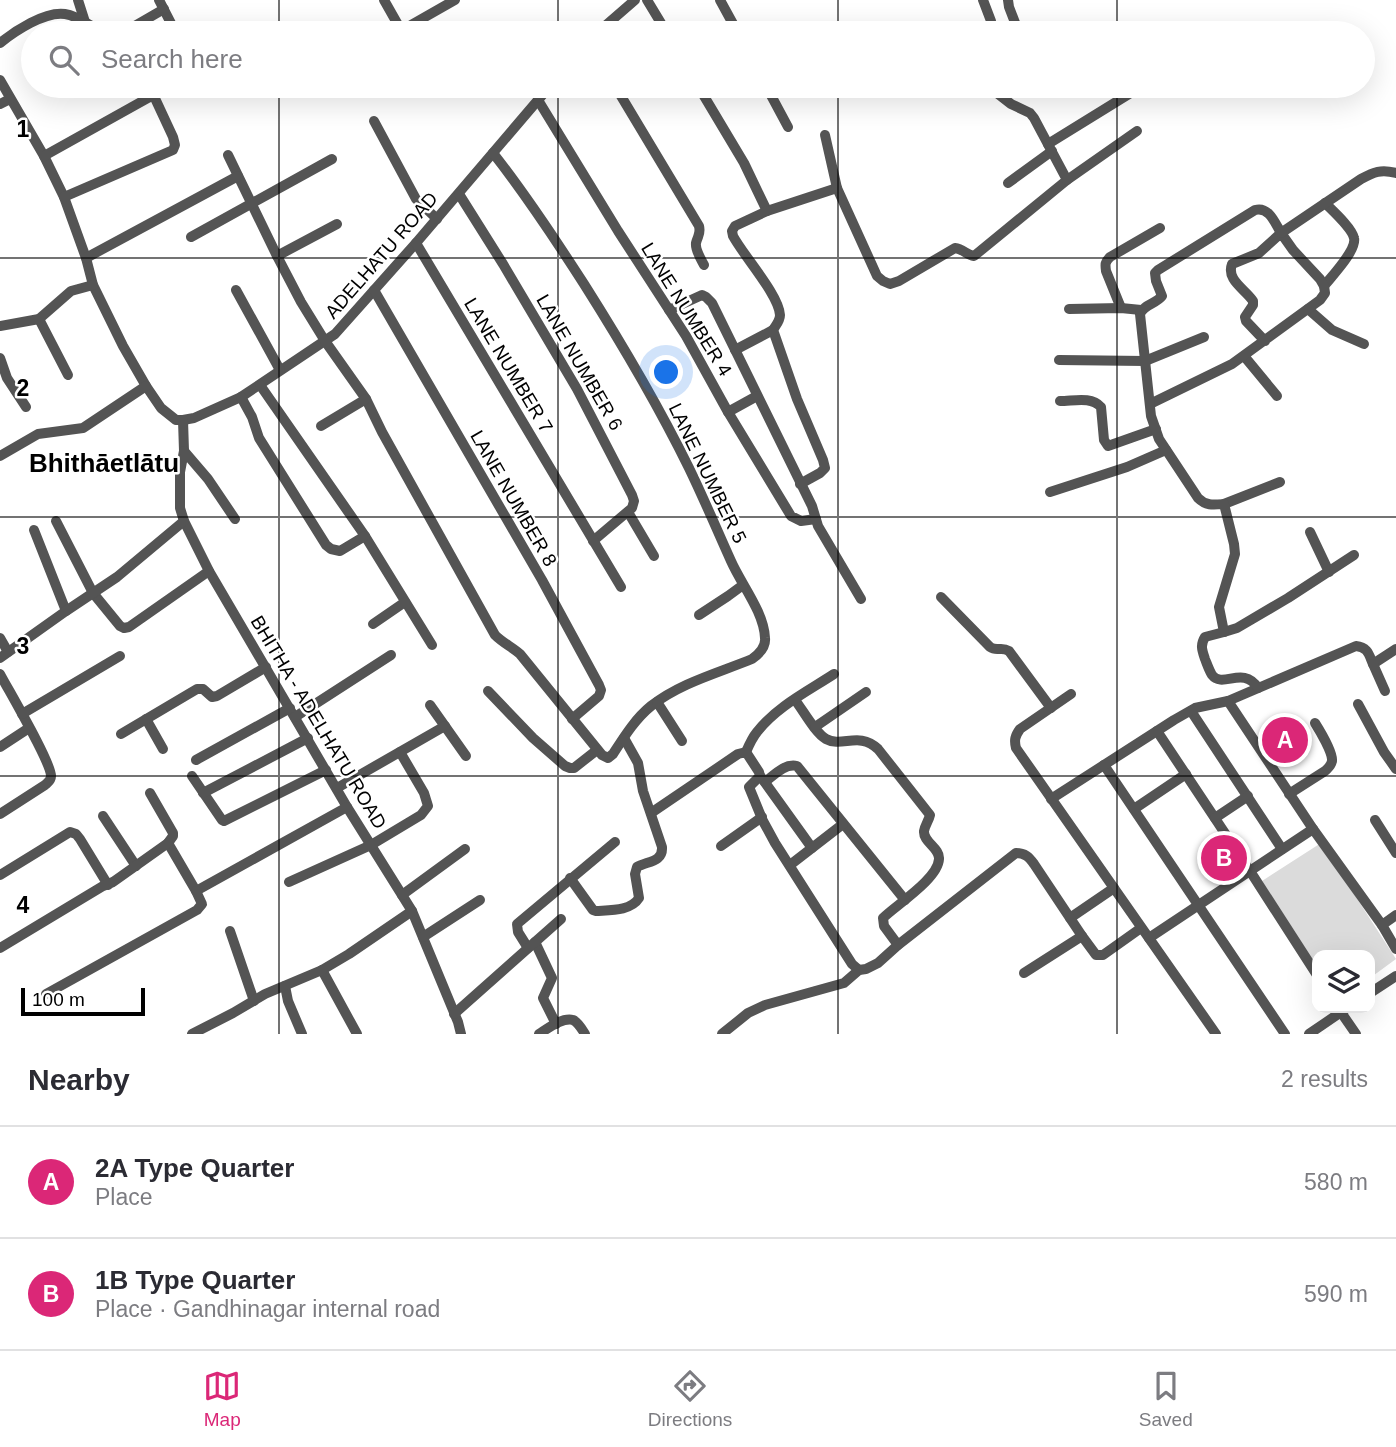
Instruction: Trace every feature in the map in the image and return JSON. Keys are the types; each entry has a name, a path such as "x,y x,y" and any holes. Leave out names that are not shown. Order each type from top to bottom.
{"street":[{"path":"78,0 84,21"},
{"path":"384,0 394,21"},
{"path":"430,0 435,10"},
{"path":"417,21 454,0"},
{"path":"611,21 635,0"},
{"path":"647,0 660,21"},
{"path":"720,0 731,21"},
{"path":"983,0 991,21"},
{"path":"1008,0 1014,21"},
{"path":"139,21 162,5 170,21"},
{"path":"39,21 51,15 63,14 82,21"},
{"path":"0,43 21,30"},
{"path":"0,80 44,156 64,197 93,285 123,346 161,408 177,420 183,420"},
{"path":"44,156 142,98"},
{"path":"64,197 173,150 173,137 158,98"},
{"path":"622,98 699,226 696,248 704,265"},
{"path":"705,98 744,163 767,211"},
{"path":"772,98 788,127"},
{"path":"1004,98 1034,118 1067,180"},
{"path":"1008,183 1050,148 1123,98"},
{"path":"0,104 10,99"},
{"name":"ADELHATU ROAD","path":"183,420 194,418 241,397 335,334 538,100"},
{"name":"LANE NUMBER 4","path":"538,100 686,337 791,516 801,521 816,519"},
{"path":"374,121 416,199 437,219"},
{"path":"825,135 837,188 877,276 890,284 955,248 974,256 1067,180 1137,131"},
{"name":"LANE NUMBER 5","path":"493,153 545,223 638,371 690,470 756,610 766,639 764,646 752,659 677,689 657,702"},
{"path":"228,155 276,257 325,341 366,399 495,635 520,654 605,757 613,754 639,718 657,702 682,741"},
{"path":"191,237 332,159"},
{"path":"1265,341 1245,317 1253,301 1231,276 1229,271 1232,264 1259,253 1281,233 1361,179 1386,170 1396,173"},
{"path":"86,258 238,176"},
{"path":"735,350 773,330 780,320 780,313 763,279 733,236 735,226 767,211 837,188"},
{"name":"LANE NUMBER 6","path":"459,194 503,264 606,442 634,501 628,512"},
{"path":"1324,286 1355,243 1351,230 1325,203"},
{"path":"1069,309 1141,310 1162,296 1154,276 1158,270 1255,210 1266,210 1293,250 1320,279 1325,293 1320,300 1232,364 1150,404"},
{"path":"276,257 337,224"},
{"path":"1121,308 1106,271 1106,261 1160,228"},
{"name":"LANE NUMBER 7","path":"416,243 621,587"},
{"path":"0,326 39,318 71,291 93,285"},
{"path":"236,290 281,370"},
{"name":"LANE NUMBER 8","path":"374,290 542,580 599,685 599,696 572,719"},
{"path":"669,310 702,295 712,303 816,519 861,599"},
{"path":"1308,309 1332,330 1364,344"},
{"path":"1141,310 1151,416 1166,450 1198,498 1209,505 1224,504 1280,482"},
{"path":"39,318 68,375"},
{"path":"773,330 825,468 800,484"},
{"path":"1059,360 1144,361 1204,337"},
{"path":"1244,356 1277,397"},
{"path":"0,358 7,378 26,407"},
{"path":"260,385 365,537 432,645"},
{"path":"0,456 38,434 83,428 94,423 146,386"},
{"path":"728,412 757,396"},
{"path":"241,397 259,438 331,550 340,551 365,537"},
{"path":"321,426 366,399"},
{"path":"1060,401 1093,400 1098,403 1101,407 1104,440 1108,446 1156,429"},
{"name":"BHITHA - ADELHATU ROAD","path":"183,420 180,508 184,521 209,571 347,807 412,911 461,1034"},
{"path":"1049,492 1127,467 1166,450"},
{"path":"184,451 208,479 235,519"},
{"path":"1224,504 1235,554 1219,607 1224,632"},
{"path":"593,541 628,512 653,556"},
{"path":"56,521 93,593 124,628 209,571"},
{"path":"0,638 4,655 117,577 184,521"},
{"path":"34,530 66,611"},
{"path":"1310,532 1329,572"},
{"path":"1258,688 1254,682 1244,677 1221,680 1215,678 1201,648 1202,641 1205,637 1237,628 1354,555"},
{"path":"699,615 743,585"},
{"path":"941,597 990,647 1009,651 1051,708"},
{"path":"373,624 405,602"},
{"path":"1051,799 1195,708 1228,701 1356,646 1363,646 1367,650 1385,691"},
{"path":"1373,664 1396,649"},
{"path":"196,760 293,712 391,655"},
{"path":"22,715 120,656"},
{"path":"121,734 200,688 209,696 217,696 266,667"},
{"path":"0,674 3,686 22,715 51,774 45,786 0,814"},
{"path":"651,813 738,754 746,752 766,722 834,674"},
{"path":"488,691 533,738 565,766 574,768 597,750"},
{"path":"814,727 866,692"},
{"path":"1071,694 1020,729 1014,741 1016,748 1216,1034"},
{"path":"795,700 814,727 830,741 871,742 930,815 924,832 937,852 939,862 929,878 883,918 884,926 898,945"},
{"path":"1228,701 1396,948"},
{"path":"1358,704 1396,769"},
{"path":"429,705 466,756"},
{"path":"1191,711 1282,849"},
{"path":"146,719 163,749"},
{"path":"1289,794 1325,771 1332,761 1315,723"},
{"path":"337,789 445,726"},
{"path":"0,747 29,728"},
{"path":"1157,731 1312,967"},
{"path":"203,793 307,738"},
{"path":"570,878 593,910 627,907 639,898 636,869 640,864 660,858 663,854 643,791 638,763 624,738"},
{"path":"289,882 371,845 421,815 428,806 424,793 400,752"},
{"path":"746,752 762,779 812,848"},
{"path":"1104,765 1285,1034"},
{"path":"859,970 852,964 790,865 762,817 749,787 786,767 797,766 905,900"},
{"path":"192,776 224,821 326,770"},
{"path":"1133,809 1186,774"},
{"path":"0,948 108,885 167,843 174,835 149,793"},
{"path":"1215,818 1248,796"},
{"path":"196,891 347,807"},
{"path":"103,816 136,866"},
{"path":"721,846 762,817"},
{"path":"1375,820 1396,853"},
{"path":"790,865 843,824"},
{"path":"1149,938 1313,829"},
{"path":"0,875 70,832 80,839 108,885"},
{"path":"556,1024 543,998 551,982 550,974 532,945 518,932 517,924 615,842"},
{"path":"46,994 197,910 202,904 167,843"},
{"path":"402,895 465,849"},
{"path":"722,1034 734,1023 765,1005 844,983 859,970 878,963 1016,853 1028,856 1096,955 1103,955 1141,928"},
{"path":"1070,918 1114,888"},
{"path":"423,937 480,900"},
{"path":"192,1034 254,1000 322,970 412,911"},
{"path":"1382,925 1396,915"},
{"path":"454,1014 561,919"},
{"path":"230,931 254,1000"},
{"path":"1024,973 1082,936"},
{"path":"322,970 357,1034"},
{"path":"1375,991 1394,982"},
{"path":"285,986 288,1001 302,1034"},
{"path":"1309,1034 1337,1013"},
{"path":"1344,1013 1356,1034"},
{"path":"538,1034 568,1020 574,1021 585,1034"}],"shaded area":[{"path":"1321,843 1396,959 1375,974 1375,950 1312,950 1312,958 1262,881"}],"place":[{"name":"2A Type Quarter","path":"1285,740"},
{"name":"1B Type Quarter","path":"1224,858"}],"district":[{"name":"Bhithāetlātu","path":"104,463"}]}
